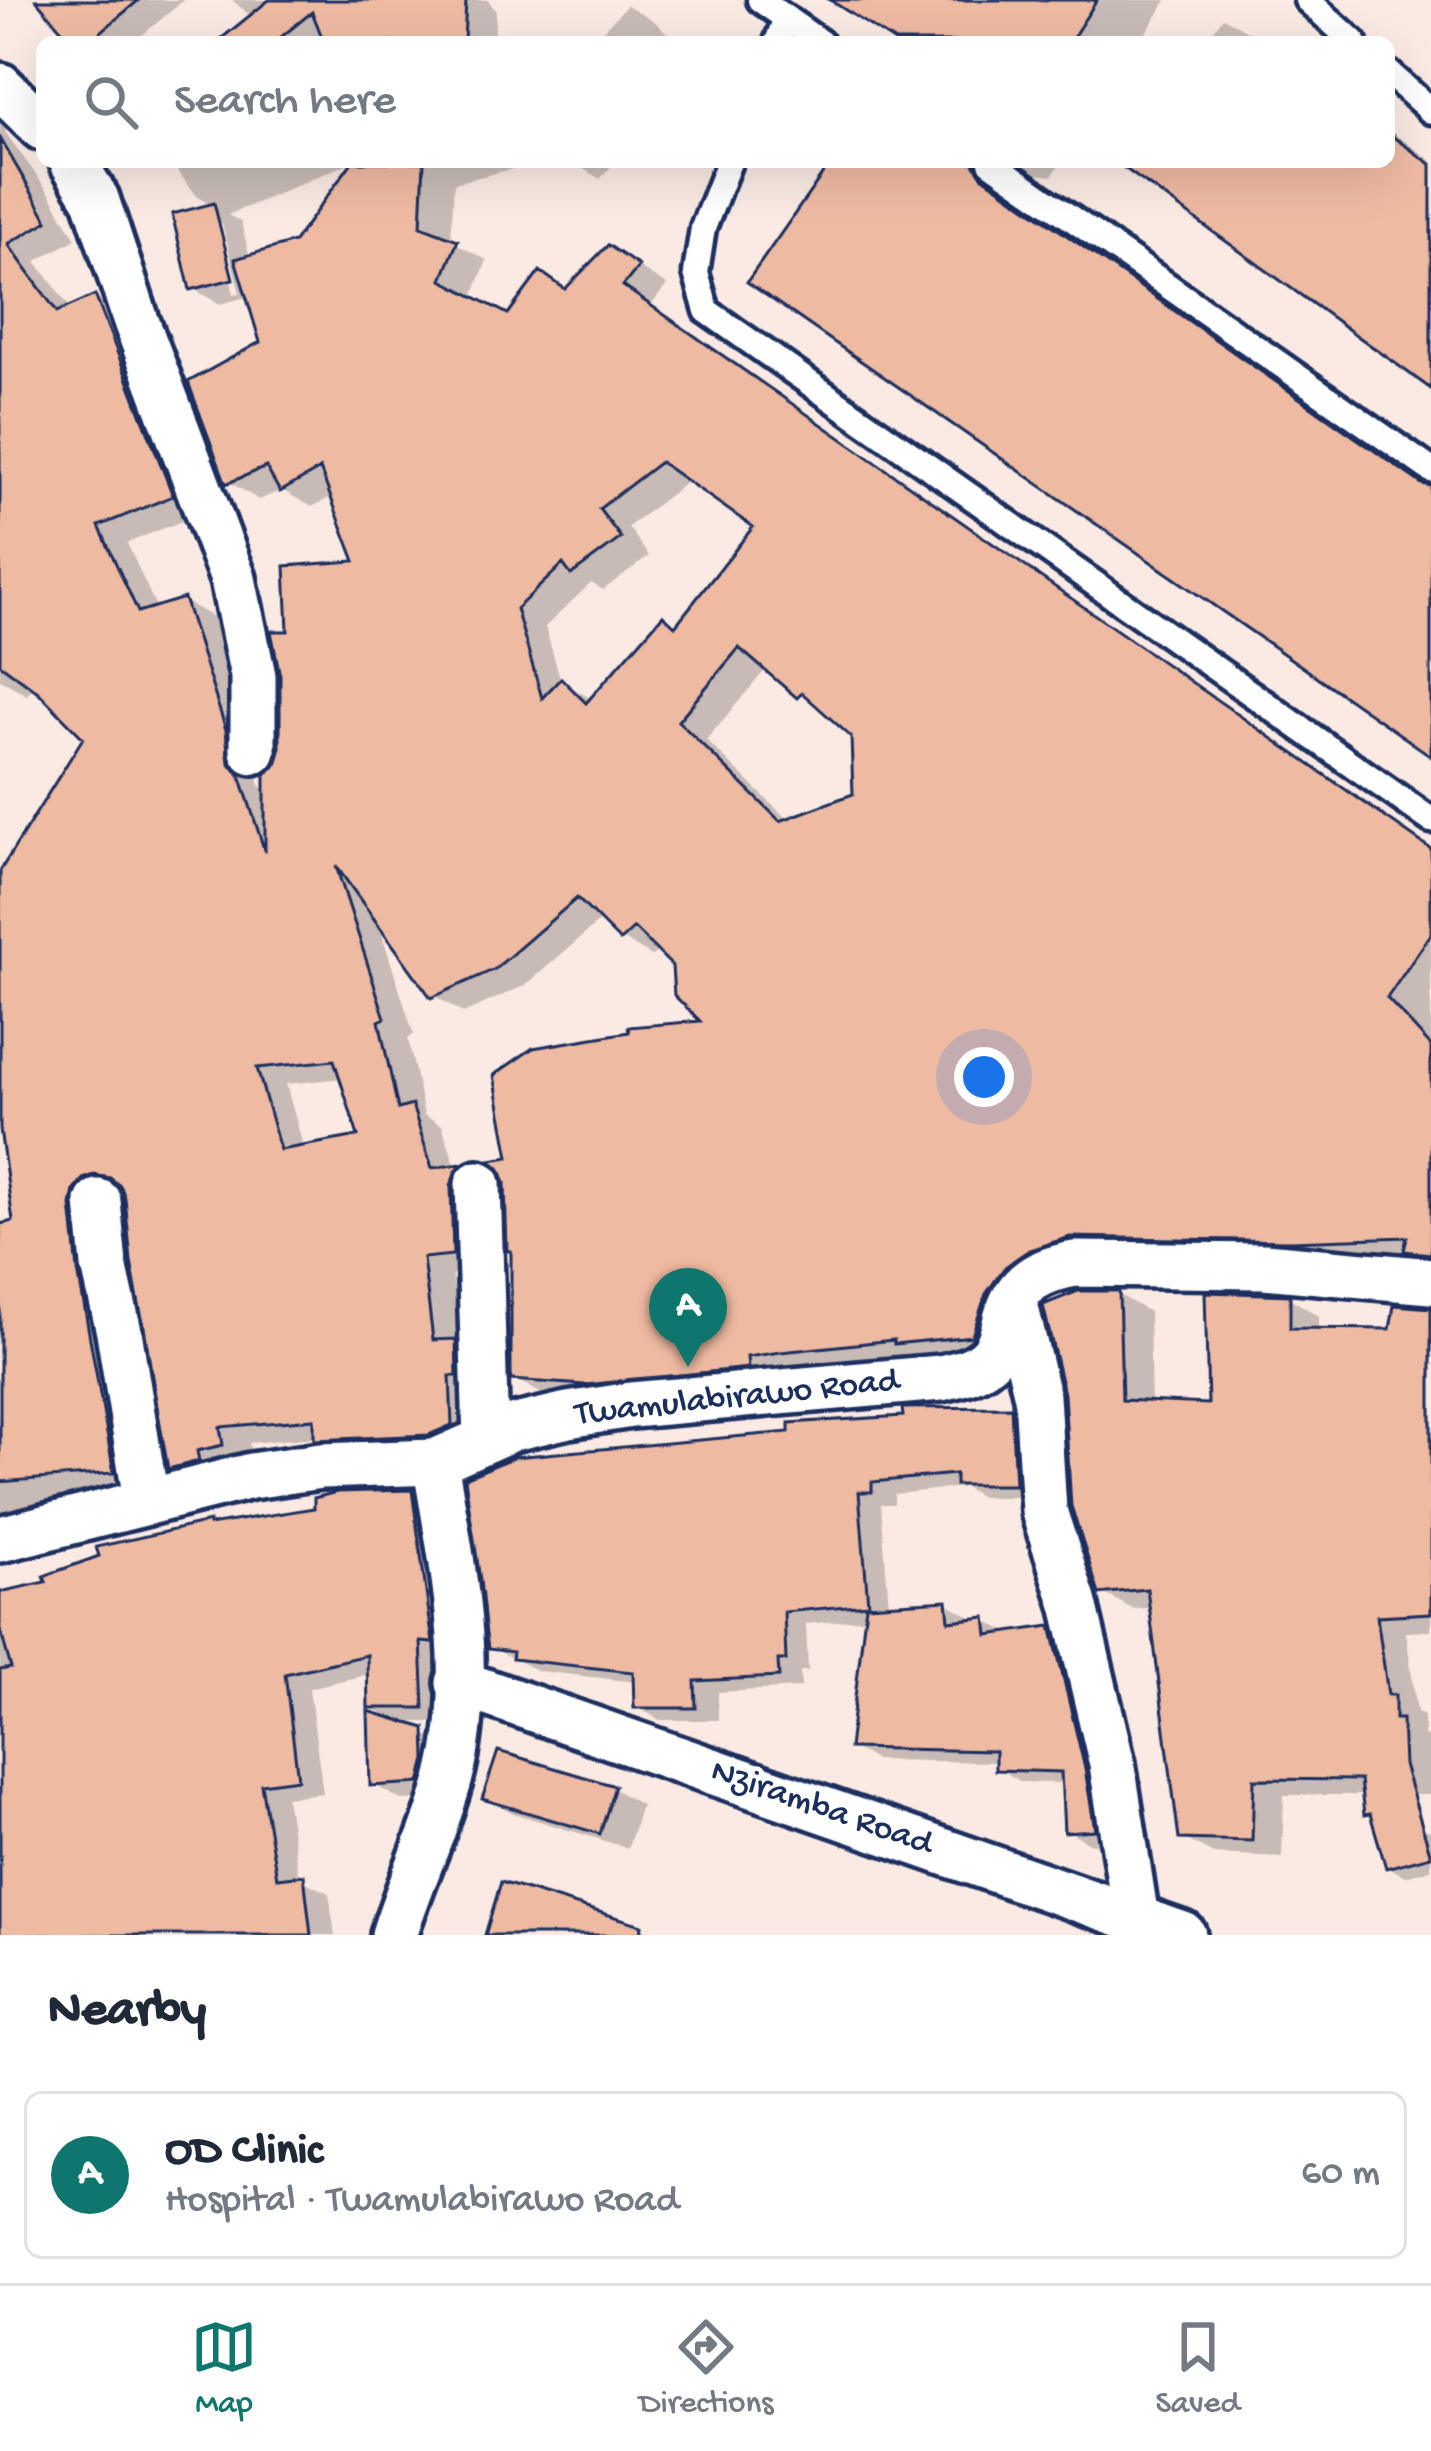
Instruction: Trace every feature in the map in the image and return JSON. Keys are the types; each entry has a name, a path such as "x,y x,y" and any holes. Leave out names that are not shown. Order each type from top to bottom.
{"street":[{"path":"0,86 36,121"},
{"path":"77,168 96,200 233,579 253,676 253,751"},
{"path":"478,1184 486,1438"},
{"path":"98,1202 104,1265 146,1500"},
{"path":"1136,1919 1112,1764 1074,1604 1044,1511 1037,1396 1013,1297 1045,1269 1075,1264 1264,1266 1431,1281"},
{"name":"Twamulabirawo Road","path":"0,1539 146,1500 297,1469 435,1462 486,1438 537,1422 631,1405 966,1373 991,1357 1013,1297"},
{"path":"394,1935 450,1777 459,1683 454,1586 435,1462"},
{"name":"Nziramba Road","path":"459,1683 1183,1935"}],"lane":[{"path":"760,0 781,30"},
{"path":"1306,0 1347,36"},
{"path":"1395,79 1431,111"},
{"path":"727,168 704,228 696,273 707,311 1431,820"},
{"path":"1000,168 1431,470"}],"building":[{"path":"36,0 139,0 96,36 67,36"},
{"path":"269,0 466,0 464,36 322,36 312,12 282,36 224,36"},
{"path":"830,0 1097,0 1074,36 886,36"},
{"path":"0,138 48,221 8,244 57,312 95,295 173,496 99,526 138,612 184,598 226,730 229,763 240,775 265,852 265,775 276,765 280,751 280,676 271,631 288,631 285,566 355,561 320,469 280,492 266,467 226,484 188,382 260,342 235,259 294,242 348,168 424,168 421,226 458,240 442,280 508,314 540,271 565,289 608,245 639,266 623,286 1431,849 1431,934 1387,998 1431,1046 1431,1254 1404,1251 1407,1237 1290,1241 1070,1237 1029,1250 1005,1267 986,1294 972,1336 781,1352 747,1357 748,1368 585,1385 511,1380 511,1251 507,1251 505,1183 490,1160 509,1157 494,1075 533,1048 629,1032 628,1027 700,1021 674,995 672,966 634,928 620,941 577,898 495,969 431,998 336,866 385,1018 379,1021 398,1109 412,1105 432,1168 461,1164 451,1185 453,1255 423,1258 433,1340 456,1339 457,1376 450,1376 452,1425 429,1435 314,1440 314,1419 220,1427 223,1445 197,1451 199,1461 168,1469 131,1261 125,1198 110,1178 94,1175 74,1190 71,1205 114,1473 0,1482 0,1224 13,1221 0,1129 0,871 83,738 38,692 0,664","holes":["660,462 753,527 675,626 663,615 586,703 561,678 542,698 516,609 563,564 571,575 621,538 599,509","739,648 797,698 802,693 851,737 853,794 780,821 678,721","334,1060 358,1136 280,1150 257,1068"]},
{"path":"1395,138 1431,164 1431,389 1124,168 1395,168"},
{"path":"827,168 977,168 982,176 1431,486 1431,756 747,282"},
{"path":"214,203 233,279 190,290 172,214"},
{"path":"1078,1291 1119,1291 1122,1400 1208,1404 1205,1292 1290,1295 1290,1328 1390,1329 1394,1305 1431,1308 1431,1613 1377,1616 1388,1695 1395,1695 1395,1719 1402,1719 1404,1765 1431,1856 1386,1868 1370,1814 1364,1815 1360,1780 1254,1779 1252,1841 1179,1839 1147,1589 1099,1594 1071,1506 1064,1394 1043,1305"},
{"path":"1011,1407 1015,1485 955,1485 955,1474 872,1482 872,1492 859,1492 868,1604 784,1612 786,1660 778,1660 779,1677 695,1681 696,1708 634,1708 633,1672 512,1659 513,1652 488,1649 465,1478 514,1457 789,1432 789,1423 903,1416 902,1408"},
{"path":"412,1490 433,1643 421,1642 424,1708 368,1708 367,1655 285,1674 298,1779 261,1784 277,1878 304,1875 311,1935 0,1935 0,1670 11,1668 0,1629 0,1592 46,1582 44,1576 99,1556 96,1547 209,1522 314,1508 314,1498 337,1492"},
{"path":"947,1600 949,1621 986,1617 988,1635 1051,1626 1095,1830 1064,1832 1061,1772 995,1770 995,1751 849,1748 866,1605"},
{"path":"368,1711 425,1728 426,1759 420,1783 370,1786"},
{"path":"498,1751 615,1786 600,1834 482,1799"},
{"path":"501,1882 642,1925 641,1935 485,1935"}],"place":[{"name":"OD Clinic","path":"688,1367"}]}
